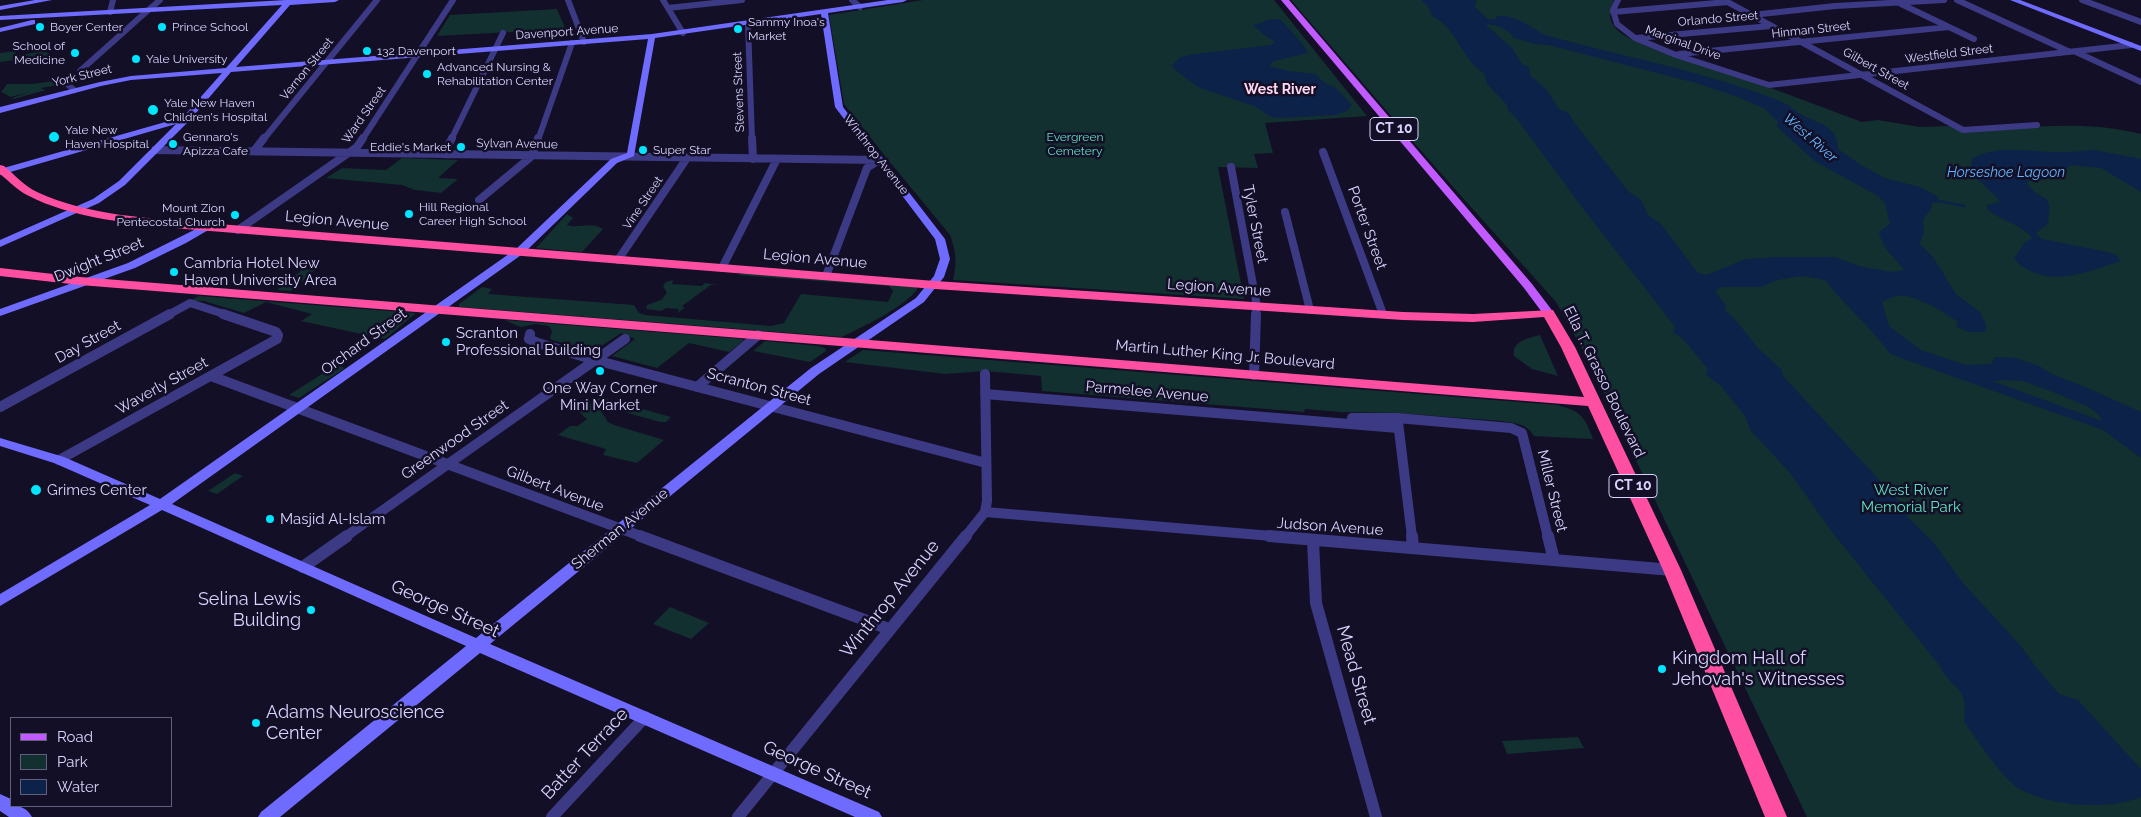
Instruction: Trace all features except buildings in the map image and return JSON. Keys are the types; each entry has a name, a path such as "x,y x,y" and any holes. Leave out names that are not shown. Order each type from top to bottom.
{"highway":[{"name":"Legion Avenue","path":"1,170 32,193 82,209 136,220 238,230 934,285 1310,310 1466,318 1548,313"},
{"name":"Martin Luther King Jr. Boulevard","path":"0,272 91,281 1593,402"},
{"name":"Ella T. Grasso Boulevard","path":"1548,313 1568,347 1672,570 1776,817"}],"main road":[{"path":"0,8 48,0"},
{"path":"0,18 288,1 335,0"},
{"name":"Davenport Avenue","path":"231,70 683,33 903,0"},
{"name":"Ella T. Grasso Boulevard","path":"1284,0 1528,286 1548,313"},
{"path":"2014,0 2141,49"},
{"path":"0,244 82,209 122,183 187,118 231,70 288,1"},
{"name":"Winthrop Avenue","path":"824,12 839,107 936,232"},
{"path":"0,30 66,15"},
{"name":"Orchard Street","path":"0,601 161,506 520,251 614,161 631,154 652,36"},
{"name":"York Street","path":"0,110 74,90 131,78 231,70"},
{"path":"1,170 187,118"},
{"path":"140,132 158,147"},
{"name":"Dwight Street","path":"0,313 91,281 166,249 206,227"},
{"name":"Sherman Avenue","path":"266,817 815,371 920,300 940,277 945,259 944,248 936,232"},
{"name":"George Street","path":"0,442 59,460 477,645 873,817"},
{"path":"0,802 23,817"}],"street":[{"path":"110,12 113,0"},
{"path":"80,71 160,0"},
{"name":"Vernon Street","path":"254,152 377,0"},
{"name":"Ward Street","path":"238,230 351,153 453,0"},
{"path":"568,0 584,42"},
{"path":"663,0 683,33"},
{"path":"668,8 742,0"},
{"path":"852,0 860,7"},
{"path":"1618,0 1613,12 1726,1"},
{"path":"1663,0 1675,7"},
{"path":"1752,15 1896,1 1944,0"},
{"path":"1957,0 2141,82"},
{"path":"2082,0 2141,22"},
{"name":"Gilbert Street","path":"1726,1 1963,130 2037,125"},
{"path":"1896,1 1974,39"},
{"name":"Marginal Drive","path":"1613,12 1617,24 1635,38 1676,55 1770,85"},
{"name":"Stevens Street","path":"748,24 753,159"},
{"name":"Orlando Street","path":"1635,38 1772,26"},
{"name":"Hinman Street","path":"1676,55 1949,27"},
{"path":"444,154 503,33"},
{"path":"479,200 532,156 572,43"},
{"name":"Westfield Street","path":"1770,85 2131,45"},
{"path":"72,78 66,83 74,90"},
{"name":"Sylvan Avenue","path":"158,147 254,152 880,160"},
{"name":"Porter Street","path":"1323,152 1383,314"},
{"name":"Vine Street","path":"618,260 687,158"},
{"path":"722,268 777,159"},
{"path":"826,276 867,168 880,160"},
{"name":"Tyler Street","path":"1230,168 1256,306 1254,375"},
{"path":"1285,212 1310,310"},
{"name":"Waverly Street","path":"59,460 277,339 278,335 276,332 190,303"},
{"name":"Day Street","path":"0,407 190,303"},
{"name":"Scranton Street","path":"530,334 529,339 538,343 595,360 986,462"},
{"path":"697,386 758,335"},
{"name":"Greenwood Street","path":"303,567 625,338"},
{"path":"984,374 987,501 985,512"},
{"name":"Gilbert Avenue","path":"211,376 890,628"},
{"name":"Parmelee Avenue","path":"985,394 1306,419 1511,428 1519,431"},
{"path":"1398,423 1413,548"},
{"name":"Miller Street","path":"1519,431 1522,434 1554,560"},
{"name":"Judson Avenue","path":"985,512 1672,570"},
{"name":"Winthrop Avenue","path":"738,817 985,512"},
{"name":"Mead Street","path":"1313,541 1316,604 1376,817"},
{"name":"Batter Terrace","path":"552,817 645,717"}],"green space":[{"name":"Evergreen Cemetery","path":"923,0 1274,0 1367,116 1265,123 1273,153 1254,154 1258,168 1218,167 1244,299 953,280 955,257 950,235 844,104 829,15"},
{"name":"West River Memorial Park","path":"1291,0 1614,0 1610,18 1613,25 1618,31 1632,40 1862,122 1878,120 1920,127 1951,126 1963,132 2075,126 2119,129 2141,134 2141,817 1807,817 1585,354 1556,302 1437,169"},
{"path":"557,9 565,28 574,30 560,32 559,29 532,33 529,31 437,36 450,15"},
{"path":"16,51 16,56 42,51 53,55 0,62 0,53"},
{"path":"62,80 59,85 40,88 46,90 14,99 12,98 29,92 11,97 1,92 7,84 32,84"},
{"path":"402,158 458,160 438,178 458,179 441,193 415,190 402,185 326,178 342,168 386,170"},
{"path":"567,214 573,218 567,225 590,225 603,229 582,252 536,248"},
{"path":"303,269 315,270 291,291 277,290"},
{"path":"748,273 916,287 917,290 891,311 842,337 459,307 459,304 482,287 492,289 488,294 634,305 639,313 645,315 771,326 784,323 801,294 888,302 893,291 889,286 736,275"},
{"path":"673,280 672,284 702,286 705,283 717,285 711,285 682,306 685,308 677,313 679,309 666,308 661,311 646,309 647,305 661,300 667,293 663,286 666,282"},
{"path":"199,296 415,314 385,339 301,321 312,314 266,302 244,313 204,301 190,301"},
{"path":"504,320 743,339 743,341 729,352 689,343 657,368 612,356 635,339 621,333 594,351 552,340 550,338 552,331 549,326 535,324 521,327"},
{"path":"1540,335 1558,376 1532,369 1514,356 1515,347 1518,344 1526,339"},
{"path":"765,341 818,346 825,348 826,351 810,362 753,351"},
{"path":"863,350 1557,405 1572,410 1581,416 1593,439 1534,436 1524,426 1501,421 1397,413 1305,409 1304,412 1042,391 1041,376 986,371 945,374 845,362"},
{"path":"336,365 345,368 299,398 289,395"},
{"path":"600,397 671,417 666,422 660,422 606,407 601,411 608,422 614,425 664,440 637,463 603,455 606,449 558,435 570,426 578,426 587,419 579,412"},
{"path":"235,473 243,476 217,494 208,491"},
{"path":"670,607 709,623 691,639 653,624"},
{"path":"1578,737 1584,748 1507,754 1502,741"}],"water":[{"path":"1421,0 1479,0 1476,1 1475,7 1488,19 1496,19 1497,16 1511,17 1545,35 1664,65 1751,90 1780,101 1823,125 1832,131 1838,149 1861,165 1885,178 1920,187 1937,196 1940,202 1932,203 1931,209 1923,220 1924,232 1920,244 1933,257 1956,294 1980,312 1986,324 1985,332 1969,332 1956,327 1958,322 1920,300 1912,297 1895,296 1882,302 1889,326 1921,350 1966,365 1991,364 1995,357 2016,358 2039,366 2052,374 2141,412 2141,458 2103,430 1890,354 1825,280 1802,276 1777,280 1761,287 1722,287 1715,291 1726,306 1725,310 1734,318 1758,348 1782,370 1783,376 1900,502 1904,513 1933,542 1963,583 2021,646 2059,694 2078,700 2141,769 2141,797 2112,804 2096,805 2062,802 2045,799 2018,788 2004,775 1964,722 1964,701 1959,690 1944,674 1939,665 1832,532 1790,473 1751,431 1745,416 1720,385 1706,375 1708,369 1688,344 1673,332 1675,327 1581,206 1517,119 1508,110 1507,105 1487,84 1484,73 1471,61 1448,29 1433,17 1427,5","holes":["1487,24 1502,28 1514,38 1696,83 1738,97 1765,109 1778,122 1777,127 1816,162 1878,196 1885,204 1890,224 1879,232 1886,248 1904,270 1892,272 1858,266 1835,257 1778,257 1745,259 1707,275 1698,273 1661,224 1648,215 1641,200 1629,192 1573,121 1570,114 1559,109 1547,90 1530,75 1529,67 1522,64 1512,48","1992,381 2023,381 2058,394 2089,407 2099,415 2102,421"]},
{"path":"1265,20 1281,20 1302,43 1308,53 1274,61 1269,66 1315,74 1326,84 1336,88 1352,105 1347,111 1336,115 1271,117 1254,106 1200,88 1172,66 1179,58 1188,55 1271,45 1275,42 1253,25"},
{"name":"Horseshoe Lagoon","path":"2006,150 2071,152 2095,150 2141,159 2141,192 2101,168 2071,165 2066,169 2045,169 2027,183 2045,198 2049,205 2048,224 2036,233 2042,239 2112,253 2119,257 2120,261 2079,274 2065,276 2038,274 2025,268 2014,259 2024,243 2032,238 2022,229 1987,209 1987,205 2000,202 1973,171 1972,159 1994,151"}],"waterway":[{"path":"1935,200 1964,206"}],"place":[{"name":"Boyer Center","path":"40,27"},
{"name":"Prince School","path":"162,27"},
{"name":"Sammy Inoa's Market","path":"738,29"},
{"name":"132 Davenport","path":"367,51"},
{"name":"School of Medicine","path":"75,53"},
{"name":"Yale University","path":"136,59"},
{"name":"Advanced Nursing & Rehabilitation Center","path":"427,74"},
{"name":"Yale New Haven Children's Hospital","path":"153,110"},
{"name":"Yale New Haven Hospital","path":"54,137"},
{"name":"Gennaro's Apizza Cafe","path":"173,144"},
{"name":"Eddie's Market","path":"461,147"},
{"name":"Super Star","path":"643,150"},
{"name":"Hill Regional Career High School","path":"409,214"},
{"name":"Mount Zion Pentecostal Church","path":"235,215"},
{"name":"Cambria Hotel New Haven University Area","path":"174,272"},
{"name":"Scranton Professional Building","path":"446,342"},
{"name":"One Way Corner Mini Market","path":"600,371"},
{"name":"Grimes Center","path":"36,490"},
{"name":"Masjid Al-Islam","path":"270,519"},
{"name":"Selina Lewis Building","path":"311,610"},
{"name":"Kingdom Hall of Jehovah's Witnesses","path":"1662,669"},
{"name":"Adams Neuroscience Center","path":"256,723"}],"district":[{"name":"West River","path":"1280,90"}]}
